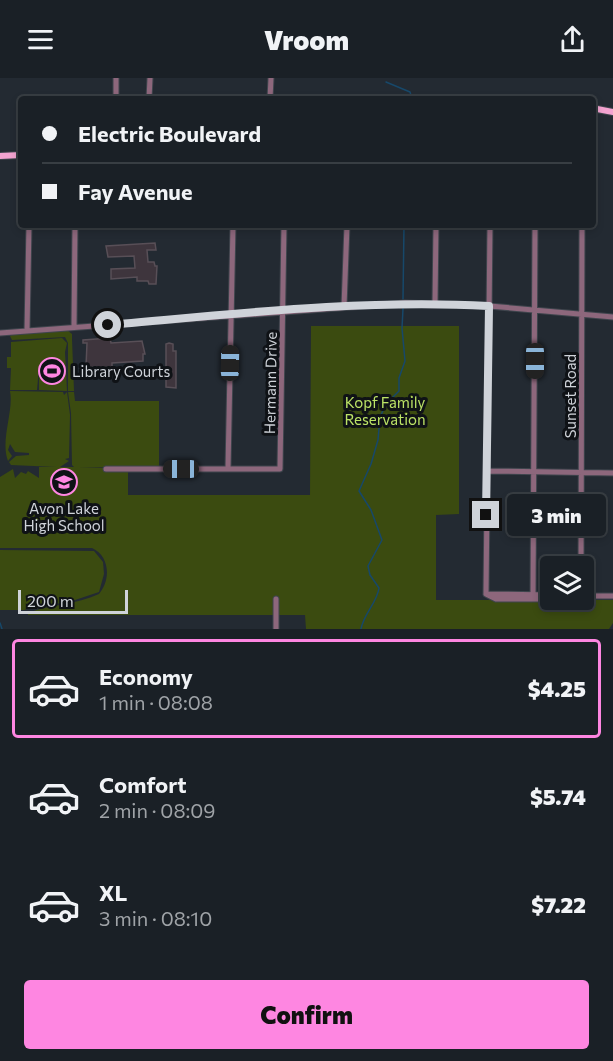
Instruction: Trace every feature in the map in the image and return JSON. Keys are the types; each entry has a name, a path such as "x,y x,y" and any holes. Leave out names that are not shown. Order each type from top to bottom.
{"main road":[{"path":"596,109 613,112"},
{"path":"0,156 18,155"}],"street":[{"path":"116,78 116,96"},
{"path":"149,96 150,78"},
{"path":"270,96 271,78"},
{"path":"27,331 29,228"},
{"path":"74,327 75,228"},
{"path":"106,469 228,468 232,228"},
{"name":"Hermann Drive","path":"228,468 280,469 284,228"},
{"path":"344,307 347,228"},
{"path":"435,228 435,303"},
{"path":"490,228 486,594 496,599 540,597"},
{"path":"533,597 535,228"},
{"name":"Sunset Road","path":"581,556 582,228"},
{"path":"0,333 283,311 435,303 613,316"},
{"path":"487,471 613,473"},
{"path":"594,596 613,596"},
{"path":"276,599 276,629"}],"green space":[{"name":"Kopf Family Reservation","path":"311,326 459,326 459,514 436,515 436,600 540,600 540,610 594,610 594,600 613,600 613,623 609,629 306,629 305,615 28,615 37,610 99,594 106,582 107,569 102,557 92,548 0,548 0,477 13,469 15,478 21,472 26,474 28,471 39,478 39,467 56,467 11,465 9,462 16,456 29,455 29,453 15,452 10,444 8,450 12,456 8,461 6,435 10,391 63,392 64,395 67,392 70,415 69,458 65,459 69,461 60,467 74,467 72,465 71,413 68,392 74,392 75,401 159,401 159,468 79,467 128,469 128,495 310,495"},
{"path":"67,330 72,334 74,391 68,391 68,343 65,337 12,340 10,336"},
{"path":"62,338 67,343 65,352 67,391 39,390 39,368 37,390 10,390 11,368 7,368 7,357 11,357 11,342"},
{"path":"0,550 94,551 103,562 104,574 99,592 66,603 38,605 24,610 0,610"}],"building":[{"path":"155,243 156,250 147,250 148,262 154,262 157,266 156,284 137,281 137,277 111,279 111,269 135,268 134,256 108,257 106,246"},
{"path":"110,338 111,343 142,341 145,354 143,354 143,361 112,363 112,367 86,367 87,343 83,343 83,340"},
{"path":"166,344 173,344 173,351 176,351 176,388 166,387"}],"waterway":[{"path":"386,82 410,92 411,96"},
{"path":"403,299 404,228"},
{"path":"361,629 378,593 379,588 370,575 368,566 382,540 371,510 359,491 371,464 378,440 380,417 386,404 399,391 399,378 405,361 403,309"},
{"path":"0,623 2,629"}],"place":[{"name":"Library Courts","path":"52,371"},
{"name":"Avon Lake High School","path":"64,482"}],"route":[{"path":"108,325 359,305 435,303 489,306 486,515"}]}
